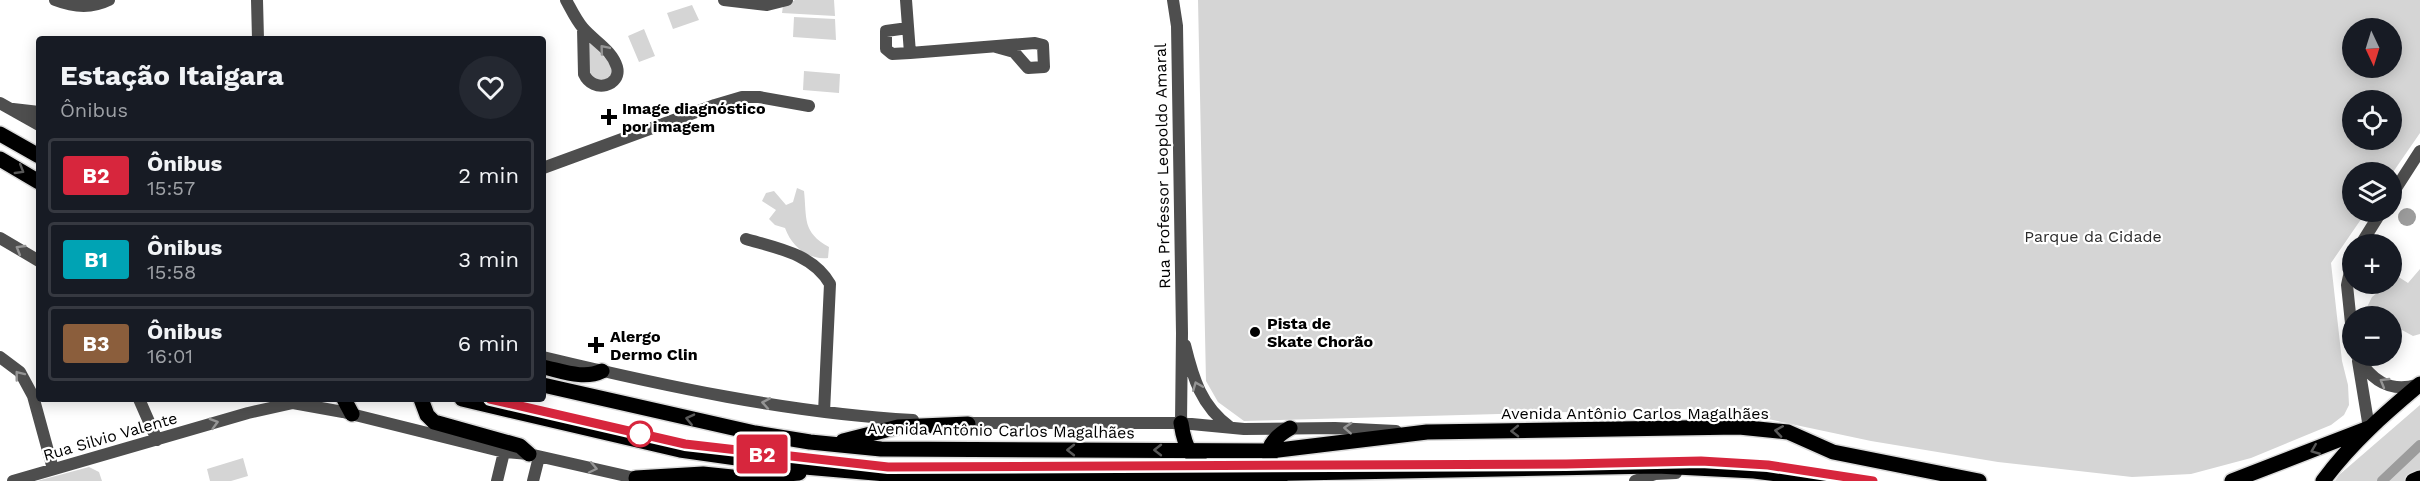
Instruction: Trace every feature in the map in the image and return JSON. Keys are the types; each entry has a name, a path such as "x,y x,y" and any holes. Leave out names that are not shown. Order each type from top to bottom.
{"main road":[{"path":"0,134 36,154"},
{"path":"0,159 36,180"},
{"path":"546,368 583,375 595,375 602,371"},
{"path":"2323,481 2349,448 2369,428 2420,384"},
{"name":"Avenida Antônio Carlos Magalhães","path":"546,386 755,433 810,442 928,450 1270,451 1427,432 1753,428 1788,432 1833,452 1979,481"},
{"path":"346,402 352,414"},
{"path":"422,402 427,415 434,422 519,446 534,455"},
{"path":"475,402 680,450 832,470 948,476 1147,478 1227,475 1278,477 1657,466 1774,473 1832,481"},
{"path":"1180,423 1187,450 1206,468 1245,481"},
{"path":"810,442 848,440 898,427 968,424"},
{"path":"1278,477 1272,466 1270,446 1275,437 1290,428"},
{"path":"2235,481 2369,428"},
{"path":"1129,449 1141,463 1147,478"},
{"path":"1833,452 1878,470 1947,481"},
{"path":"642,480 703,474 742,478 832,470"},
{"path":"2413,481 2420,478"}],"street":[{"path":"55,0 84,7 109,0"},
{"path":"257,0 258,36"},
{"path":"566,0 583,28 602,45 618,71 615,80 601,87 593,86 584,74 583,28"},
{"path":"724,0 767,5 787,0"},
{"path":"906,0 910,53"},
{"name":"Rua Professor Leopoldo Amaral","path":"1173,0 1177,26 1182,333 1180,423"},
{"path":"908,28 886,31 885,42 888,52 910,53 996,47"},
{"path":"546,167 715,105 742,98 759,97 808,106"},
{"path":"5,106 36,111"},
{"path":"5,106 36,123"},
{"path":"2402,179 2420,151"},
{"path":"0,238 36,259"},
{"path":"746,239 801,257 824,273 830,284 824,412"},
{"name":"Rua Professor Leopoldo Amaral","path":"1182,333 1193,376 1203,399 1211,411 1231,428"},
{"path":"0,357 20,372 33,396 52,469"},
{"name":"Avenida Antônio Carlos Magalhães","path":"546,358 708,393 852,417 968,424 1180,423 1231,428 1335,428 1427,432"},
{"path":"2359,366 2369,428"},
{"path":"2364,366 2385,384 2399,388 2420,384"},
{"path":"140,402 158,440"},
{"name":"Rua Silvio Valente","path":"13,481 248,413 293,403 352,414 504,452"},
{"path":"497,481 504,452 534,455 642,480"},
{"path":"533,481 534,455"},
{"path":"1635,481 1655,474 1719,469"}],"green space":[{"path":"795,0 834,0 835,16 782,13 783,6"},
{"name":"Parque da Cidade","path":"1198,0 2420,0 2420,133 2400,162 2342,162 2342,222 2359,222 2351,234 2342,234 2342,247 2331,263 2342,366 2348,385 2349,405 2344,415 2331,425 2251,458 2191,474 2132,477 1998,462 1871,441 1735,412 1678,409 1244,421 1218,402 1206,381"},
{"path":"692,5 699,20 673,29 667,13"},
{"path":"794,17 835,19 836,40 793,37"},
{"path":"644,29 655,56 639,62 628,36"},
{"path":"588,40 612,65 614,71 607,80 589,79"},
{"path":"804,71 840,74 839,93 803,90"},
{"path":"797,188 804,191 806,217 810,230 814,236 829,247 828,258 814,257 802,251 792,241 785,228 775,225 769,219 776,210 762,201 766,193 774,191 786,205 793,202"},
{"path":"2420,269 2420,334 2413,336 2402,330 2402,306 2368,306 2376,294 2402,294 2402,279 2408,283"},
{"path":"2420,405 2420,481 2335,481 2339,475"},
{"path":"243,458 248,476 231,481 210,481 207,469"},
{"path":"89,467 99,472 102,481 37,481"}],"shaded area":[{"path":"2404,209 2410,209 2415,214 2415,220 2410,225 2407,226 2400,222"}],"waterway":[{"path":"2382,481 2420,445"}],"bus line":[{"name":"B2","path":"502,402 685,444 808,460 888,467 1144,468 1202,465 1566,464 1701,461 1751,463 1873,481"}],"place":[{"name":"Image diagnóstico por imagem","path":"609,117"},
{"name":"Pista de Skate Chorão","path":"1255,332"},
{"name":"Alergo Dermo Clin","path":"596,345"}]}
